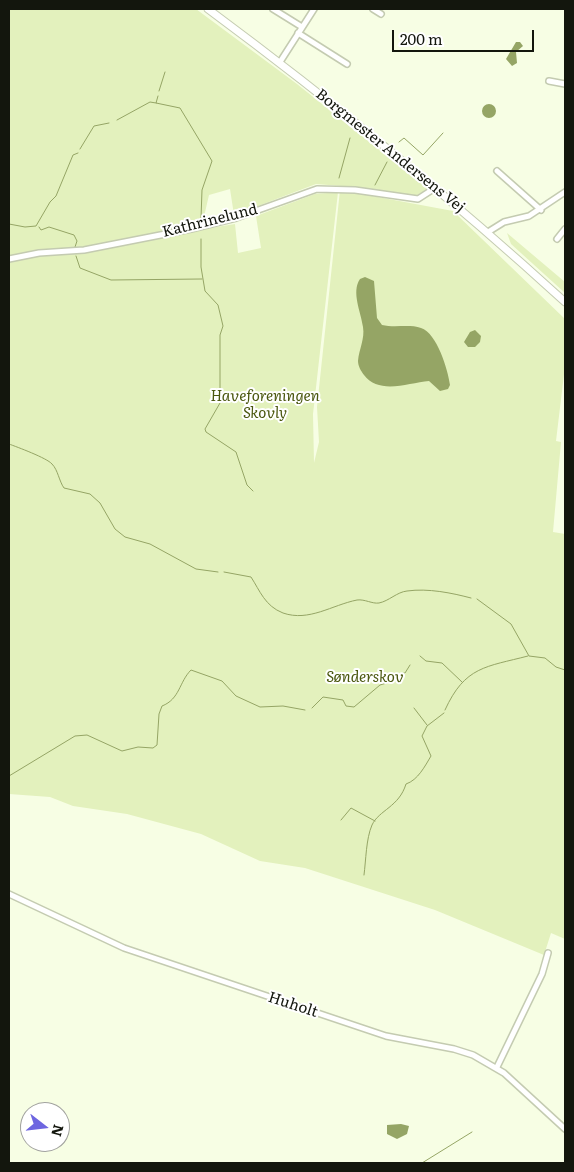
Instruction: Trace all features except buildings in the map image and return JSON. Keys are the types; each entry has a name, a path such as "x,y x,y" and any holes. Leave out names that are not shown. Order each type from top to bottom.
{"street":[{"name":"Borgmester Andersens Vej","path":"208,9 280,62 435,188 488,232 565,302"},
{"path":"273,9 302,27"},
{"path":"280,62 314,9"},
{"path":"373,9 381,14"},
{"path":"298,33 348,64"},
{"path":"549,81 565,84"},
{"path":"498,171 541,210"},
{"name":"Kathrinelund","path":"9,259 39,253 84,250 207,225 236,218 317,189 355,190 410,200 425,196 435,188"},
{"path":"488,232 496,225 529,216 541,210 565,192"},
{"path":"557,239 565,229"},
{"name":"Huholt","path":"9,894 124,948 386,1036 454,1049 474,1055 497,1068 565,1128"},
{"path":"497,1068 542,974 548,953"}],"green space":[{"name":"Sønderskov","path":"9,9 196,9 297,84 428,189 415,196 407,196 366,188 316,184 234,215 230,189 209,195 203,221 204,229 235,224 238,253 261,248 256,216 315,194 338,192 313,414 314,463 319,442 317,407 340,190 453,211 565,319 565,366 556,441 561,442 553,532 565,534 565,939 551,933 544,955 435,910 305,868 260,861 201,834 127,814 73,806 50,797 9,794"},
{"path":"507,233 565,282 565,293 511,244"}],"shaded area":[{"path":"516,42 520,42 523,46 516,52 517,63 512,66 506,59"},
{"path":"489,104 494,106 496,111 494,116 489,118 484,116 482,111 484,106"},
{"path":"365,277 374,281 377,318 382,325 417,327 427,331 432,337 437,344 447,370 450,385 448,389 440,391 429,381 394,386 378,385 364,375 358,363 363,331 356,290 360,279"},
{"path":"475,330 481,336 480,342 475,347 468,347 464,342 470,332"},
{"path":"401,1124 409,1126 407,1134 397,1139 387,1134 387,1125"}],"waterway":[{"path":"159,91 165,72"},
{"path":"158,96 156,103 180,108 212,161 202,190 201,218"},
{"path":"117,120 150,102 156,103"},
{"path":"80,149 94,126 109,123"},
{"path":"399,142 404,138 423,155 443,133"},
{"path":"339,178 350,138"},
{"path":"9,224 25,227 36,226 50,202 56,196 73,155 78,153"},
{"path":"375,185 387,162"},
{"path":"39,227 41,230 49,227 74,235 77,241 75,247"},
{"path":"201,239 201,267 205,291 218,305 223,326 220,335 220,403 205,429 206,432 236,452 247,485 253,491"},
{"path":"76,256 80,268 111,280 202,279"},
{"path":"9,444 32,453 52,464 64,488 90,494 100,503 115,529 125,537 150,544 196,569 218,572"},
{"path":"224,572 251,577 267,602 277,610 293,615 320,612 357,600 379,603 400,593 415,590 448,593 471,598"},
{"path":"477,599 511,624 529,656 545,658 556,667 565,670"},
{"path":"420,656 426,661 442,663 462,682"},
{"path":"445,710 453,695 469,676 489,666 528,656"},
{"path":"312,708 323,697 343,700 346,706 354,707 380,685 390,682 393,675 405,673 410,665"},
{"path":"9,776 75,736 87,735 122,751 138,747 153,748 157,745 159,714 162,706 176,695 191,670 222,681 236,696 260,707 283,706 305,710"},
{"path":"414,708 427,725"},
{"path":"364,875 367,843 372,825 399,798 406,784 418,776 424,768 431,756 422,736 427,726 444,713"},
{"path":"341,820 351,808 375,821"},
{"path":"422,1163 472,1132"}],"park label":[{"name":"Haveforeningen Skovly","path":"265,406"}]}
